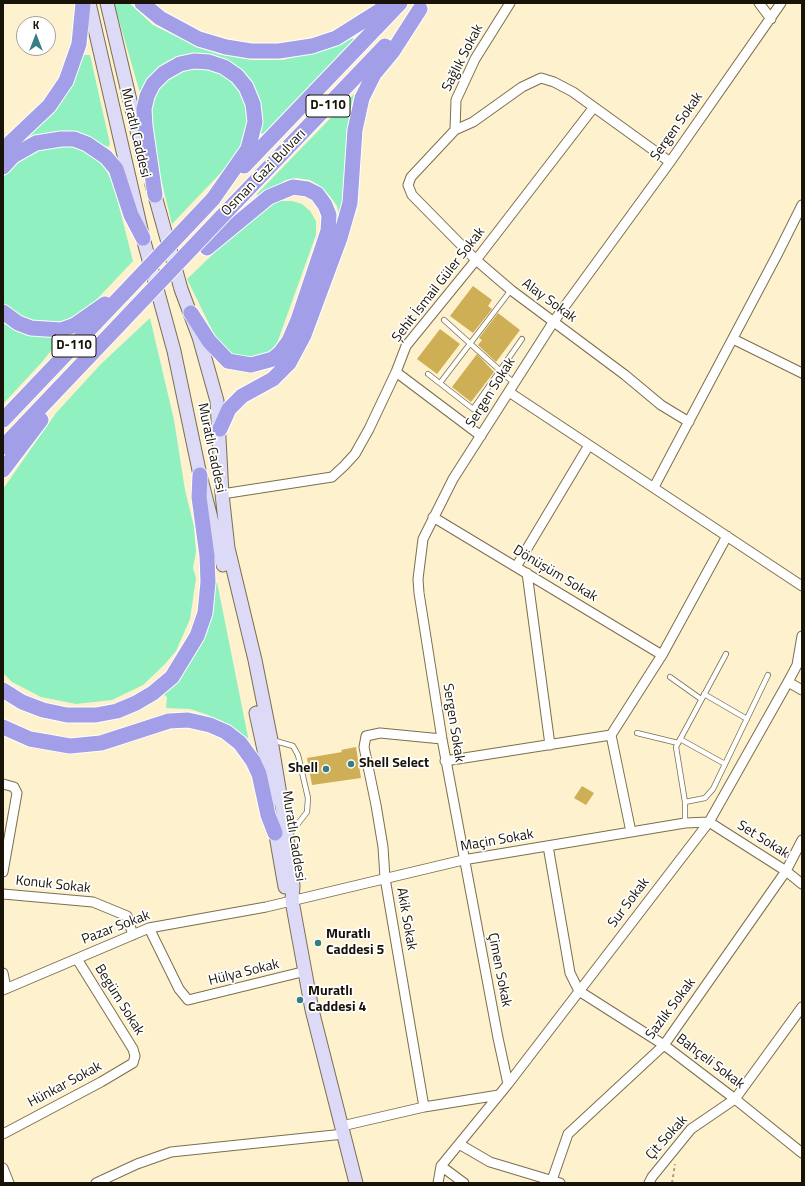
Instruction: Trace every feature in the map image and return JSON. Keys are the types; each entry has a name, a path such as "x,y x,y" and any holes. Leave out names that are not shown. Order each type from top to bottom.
{"highway":[{"path":"3,153 10,143 49,106 66,81 79,44 83,3"},
{"path":"142,3 160,18 179,30 198,39 226,47 251,51 278,51 312,46 336,38 379,12 388,3"},
{"name":"Osman Gazi Bulvarı","path":"144,272 400,3"},
{"path":"220,429 229,409 242,396 273,379 289,364 304,335 336,251 347,214 352,185 355,130 362,98 374,74 393,51 423,6"},
{"name":"Osman Gazi Bulvarı","path":"119,325 423,6"},
{"path":"155,195 145,126 144,109 147,96 153,84 164,73 180,64 194,61 209,62 224,67 237,76 246,87 253,104 255,122 248,149 227,176 213,199"},
{"path":"3,166 13,156 36,143 61,139 74,139 87,144 106,158 116,169 131,215 143,238"},
{"path":"119,325 152,301 207,248 269,197 293,187 307,189 317,194 325,205 329,215 328,231 298,320 289,342 280,353 273,359 251,365 228,361 213,346 191,313"},
{"path":"3,312 18,323 31,328 61,330 75,325 98,309 144,272"},
{"name":"D-110","path":"3,420 144,272"},
{"name":"D-110","path":"3,447 119,325"},
{"path":"3,470 75,373"},
{"path":"3,690 22,702 43,710 67,715 96,715 117,711 136,703 153,693 172,678 197,636 205,613 208,582 207,556 199,497 200,475"},
{"path":"3,727 30,739 70,746 101,743 169,721 188,720 210,725 226,732 240,743 253,761 261,781 268,815 281,835"}],"main road":[{"name":"Muratlı Caddesi","path":"89,3 143,238 174,351 200,475 244,647 281,835"},
{"name":"Muratlı Caddesi","path":"107,3 139,140 181,289 191,313 217,402 220,429 222,494 232,570 255,660 271,740 286,892 292,901 312,1010 356,1183"}],"street":[{"name":"Sağlık Sokak","path":"454,130 456,100 475,59 510,3"},
{"path":"758,3 771,19"},
{"name":"Sergen Sokak","path":"463,860 445,761 418,579 423,539 453,479 554,321 670,162 781,3"},
{"path":"454,130 473,122 522,87 541,78 554,82 594,107 670,162"},
{"name":"Şehit İsmail Güler Sokak","path":"222,494 332,476 344,466 355,454 396,372 406,346 476,260 594,107"},
{"name":"Alay Sokak","path":"454,130 411,177 408,185 412,195 476,260 511,290 554,321 661,405 689,422"},
{"path":"654,488 802,205"},
{"path":"733,339 802,373"},
{"path":"396,372 481,436"},
{"path":"509,392 802,586"},
{"path":"516,567 589,445"},
{"name":"Dönüşüm Sokak","path":"433,517 662,656"},
{"path":"631,832 611,735 662,656 727,536"},
{"path":"527,573 550,745"},
{"name":"Sur Sokak","path":"441,1166 508,1084 709,822 797,665 802,636"},
{"path":"788,682 802,690"},
{"name":"Akik Sokak","path":"424,1107 385,878 383,847 376,805 364,747 366,736 380,733 442,739"},
{"path":"445,761 611,735"},
{"path":"3,784 14,787 17,793 5,853 3,872"},
{"name":"Maçin Sokak","path":"292,901 463,860 685,823 709,822"},
{"name":"Set Sokak","path":"709,822 786,871 802,884"},
{"name":"Sazlık Sokak","path":"554,1182 568,1134 664,1045 786,871 802,840"},
{"path":"548,846 570,973 579,991"},
{"name":"Çimen Sokak","path":"463,860 508,1084"},
{"name":"Konuk Sokak","path":"3,894 93,902 127,916 133,935"},
{"name":"Pazar Sokak","path":"5,989 149,928 292,901"},
{"name":"Hülya Sokak","path":"149,928 179,989 188,1000 306,971"},
{"name":"Begüm Sokak","path":"77,959 133,1049 135,1056"},
{"path":"3,973 5,989"},
{"name":"Bahçeli Sokak","path":"579,991 664,1045 735,1099 802,1153"},
{"name":"Çit Sokak","path":"649,1183 652,1177 691,1129 735,1099 802,1007"},
{"name":"Hünkar Sokak","path":"3,1134 101,1082 133,1063 135,1056"},
{"path":"96,1183 137,1164 171,1152 343,1130 424,1107 499,1095"},
{"path":"459,1144 490,1162 554,1182"},
{"path":"438,1183 441,1166 464,1183"},
{"path":"3,1168 9,1183"}],"lane":[{"path":"440,383 469,343 511,290"},
{"path":"444,320 515,384"},
{"path":"428,374 473,409 522,339"},
{"path":"685,823 685,802 676,747 726,654"},
{"path":"685,802 705,798 713,789 768,675"},
{"path":"670,677 701,699"},
{"path":"704,694 746,719"},
{"path":"637,733 679,741 725,764"},
{"path":"271,740 277,740 292,746 295,750 304,776 308,798 307,812 281,835"}],"green space":[{"path":"114,3 129,3 153,25 196,46 218,54 252,60 283,60 326,49 352,38 354,40 263,134 260,133 252,87 186,56 173,59 155,71 140,93"},
{"path":"82,55 90,55 110,144 108,147 94,141 12,152"},
{"path":"201,67 218,72 234,81 243,94 249,120 242,147 233,160 172,224 152,143 150,101 158,86 170,74 185,69"},
{"path":"354,94 350,111 341,223 337,206 320,186 310,180 297,178 286,180 258,196 257,194"},
{"path":"67,146 86,150 104,166 113,183 133,261 83,314 58,324 39,323 22,318 7,307 3,302 3,178 15,163 32,151 49,147"},
{"path":"277,201 292,201 302,204 310,211 316,221 316,235 277,343 271,350 259,357 235,358 216,338 187,279 229,239"},
{"path":"150,318 174,420 185,490 194,527 196,552 193,568 196,578 190,619 176,651 143,685 112,700 76,704 41,697 12,682 3,673 3,489 56,413 101,364"},
{"path":"3,323 23,333 37,336 62,337 42,362 3,404"},
{"path":"217,582 248,737 246,741 230,728 208,715 190,709 166,708 167,697 162,693 186,668 211,584"}],"building":[{"path":"473,286 492,300 488,306 492,309 473,333 450,316"},
{"path":"498,313 520,330 496,362 478,345 482,340 479,338"},
{"path":"440,329 460,344 437,374 417,359"},
{"path":"477,354 494,372 471,402 452,387"},
{"path":"356,747 361,778 312,785 307,758 342,752 341,750"},
{"path":"582,786 594,793 586,805 574,798"}],"place":[{"name":"Shell Select","path":"351,764"},
{"name":"Shell","path":"326,769"},
{"name":"Muratlı Caddesi 5","path":"318,943"},
{"name":"Muratlı Caddesi 4","path":"300,1000"}]}
